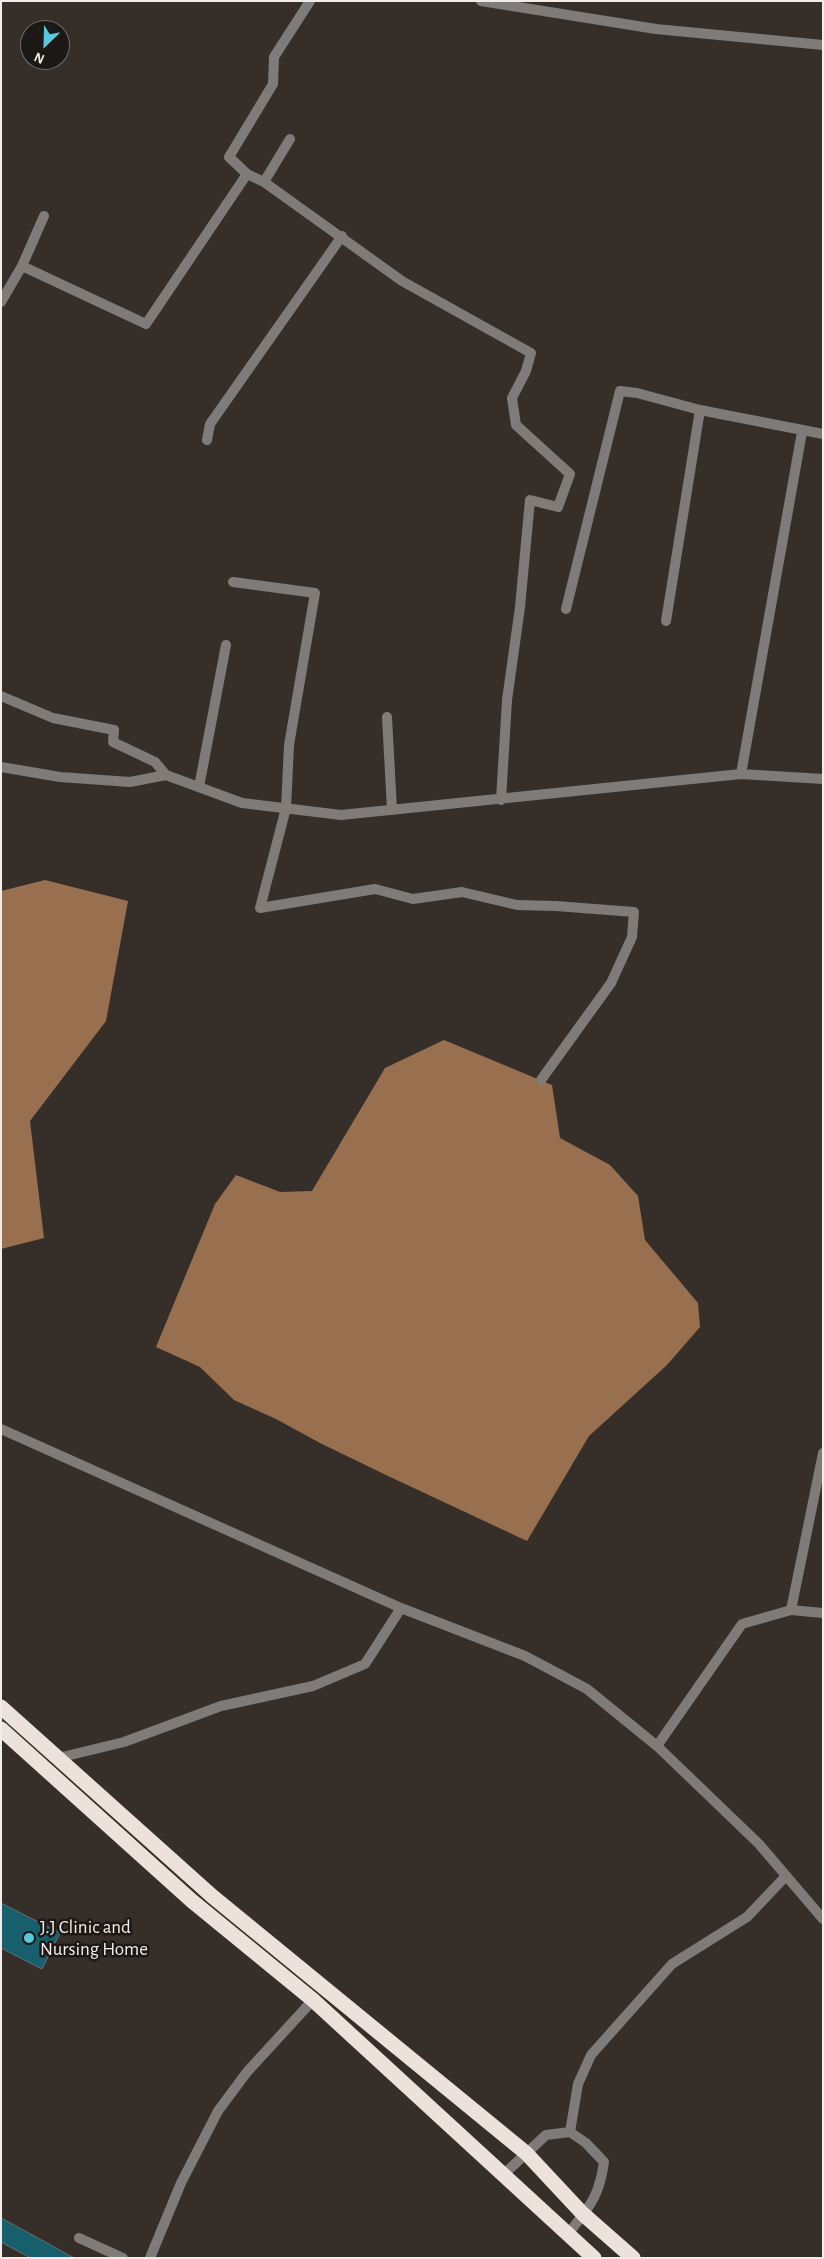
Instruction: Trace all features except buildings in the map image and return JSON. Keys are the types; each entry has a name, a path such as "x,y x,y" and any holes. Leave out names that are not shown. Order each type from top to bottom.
{"highway":[{"path":"1,1707 212,1896 526,2153 583,2214 633,2258"},
{"path":"1,1729 192,1901 313,2000 594,2258"}],"street":[{"path":"310,1 274,57 273,84 230,157 246,174 264,182 342,236 402,281 531,353 526,371 512,398 516,425 570,474 558,507 530,500 520,607 507,700 501,800"},
{"path":"481,1 656,29 823,45"},
{"path":"264,182 290,139"},
{"path":"22,266 146,324 246,174"},
{"path":"1,302 22,266 44,216"},
{"path":"206,440 210,424 342,236"},
{"path":"566,609 620,391 638,393 700,410 802,432 823,434"},
{"path":"666,621 700,410"},
{"path":"741,774 802,432"},
{"path":"233,582 315,592 289,745 286,808 260,908 376,889 413,899 462,892 517,905 634,912 632,937 611,984 542,1080"},
{"path":"199,787 226,645"},
{"path":"1,696 53,718 114,730 113,742 155,762 166,775 242,803 341,815 741,774 823,779"},
{"path":"387,718 392,810"},
{"path":"1,767 60,777 130,782 166,775"},
{"path":"1,1429 401,1608 525,1656 587,1689 657,1746 759,1844 823,1920"},
{"path":"791,1610 823,1453"},
{"path":"58,1758 124,1742 221,1706 313,1686 365,1664 401,1608"},
{"path":"657,1746 742,1624 791,1610 823,1613"},
{"path":"570,2132 578,2084 591,2055 672,1964 747,1917 786,1876"},
{"path":"150,2258 181,2183 218,2110 247,2072 313,2000"},
{"path":"503,2175 546,2135 570,2132 586,2143 604,2162 602,2180 596,2198 568,2234"},
{"path":"79,2238 123,2258"}],"shaded area":[{"path":"45,880 128,901 106,1021 30,1121 44,1238 1,1249 1,891"},
{"path":"444,1040 552,1085 560,1138 610,1165 638,1196 645,1240 698,1303 700,1327 667,1365 589,1436 527,1541 386,1475 276,1419 234,1400 200,1367 156,1347 215,1204 236,1175 280,1192 312,1191 385,1068"}],"place":[{"name":"J.J Clinic and Nursing Home","path":"29,1938"}]}
